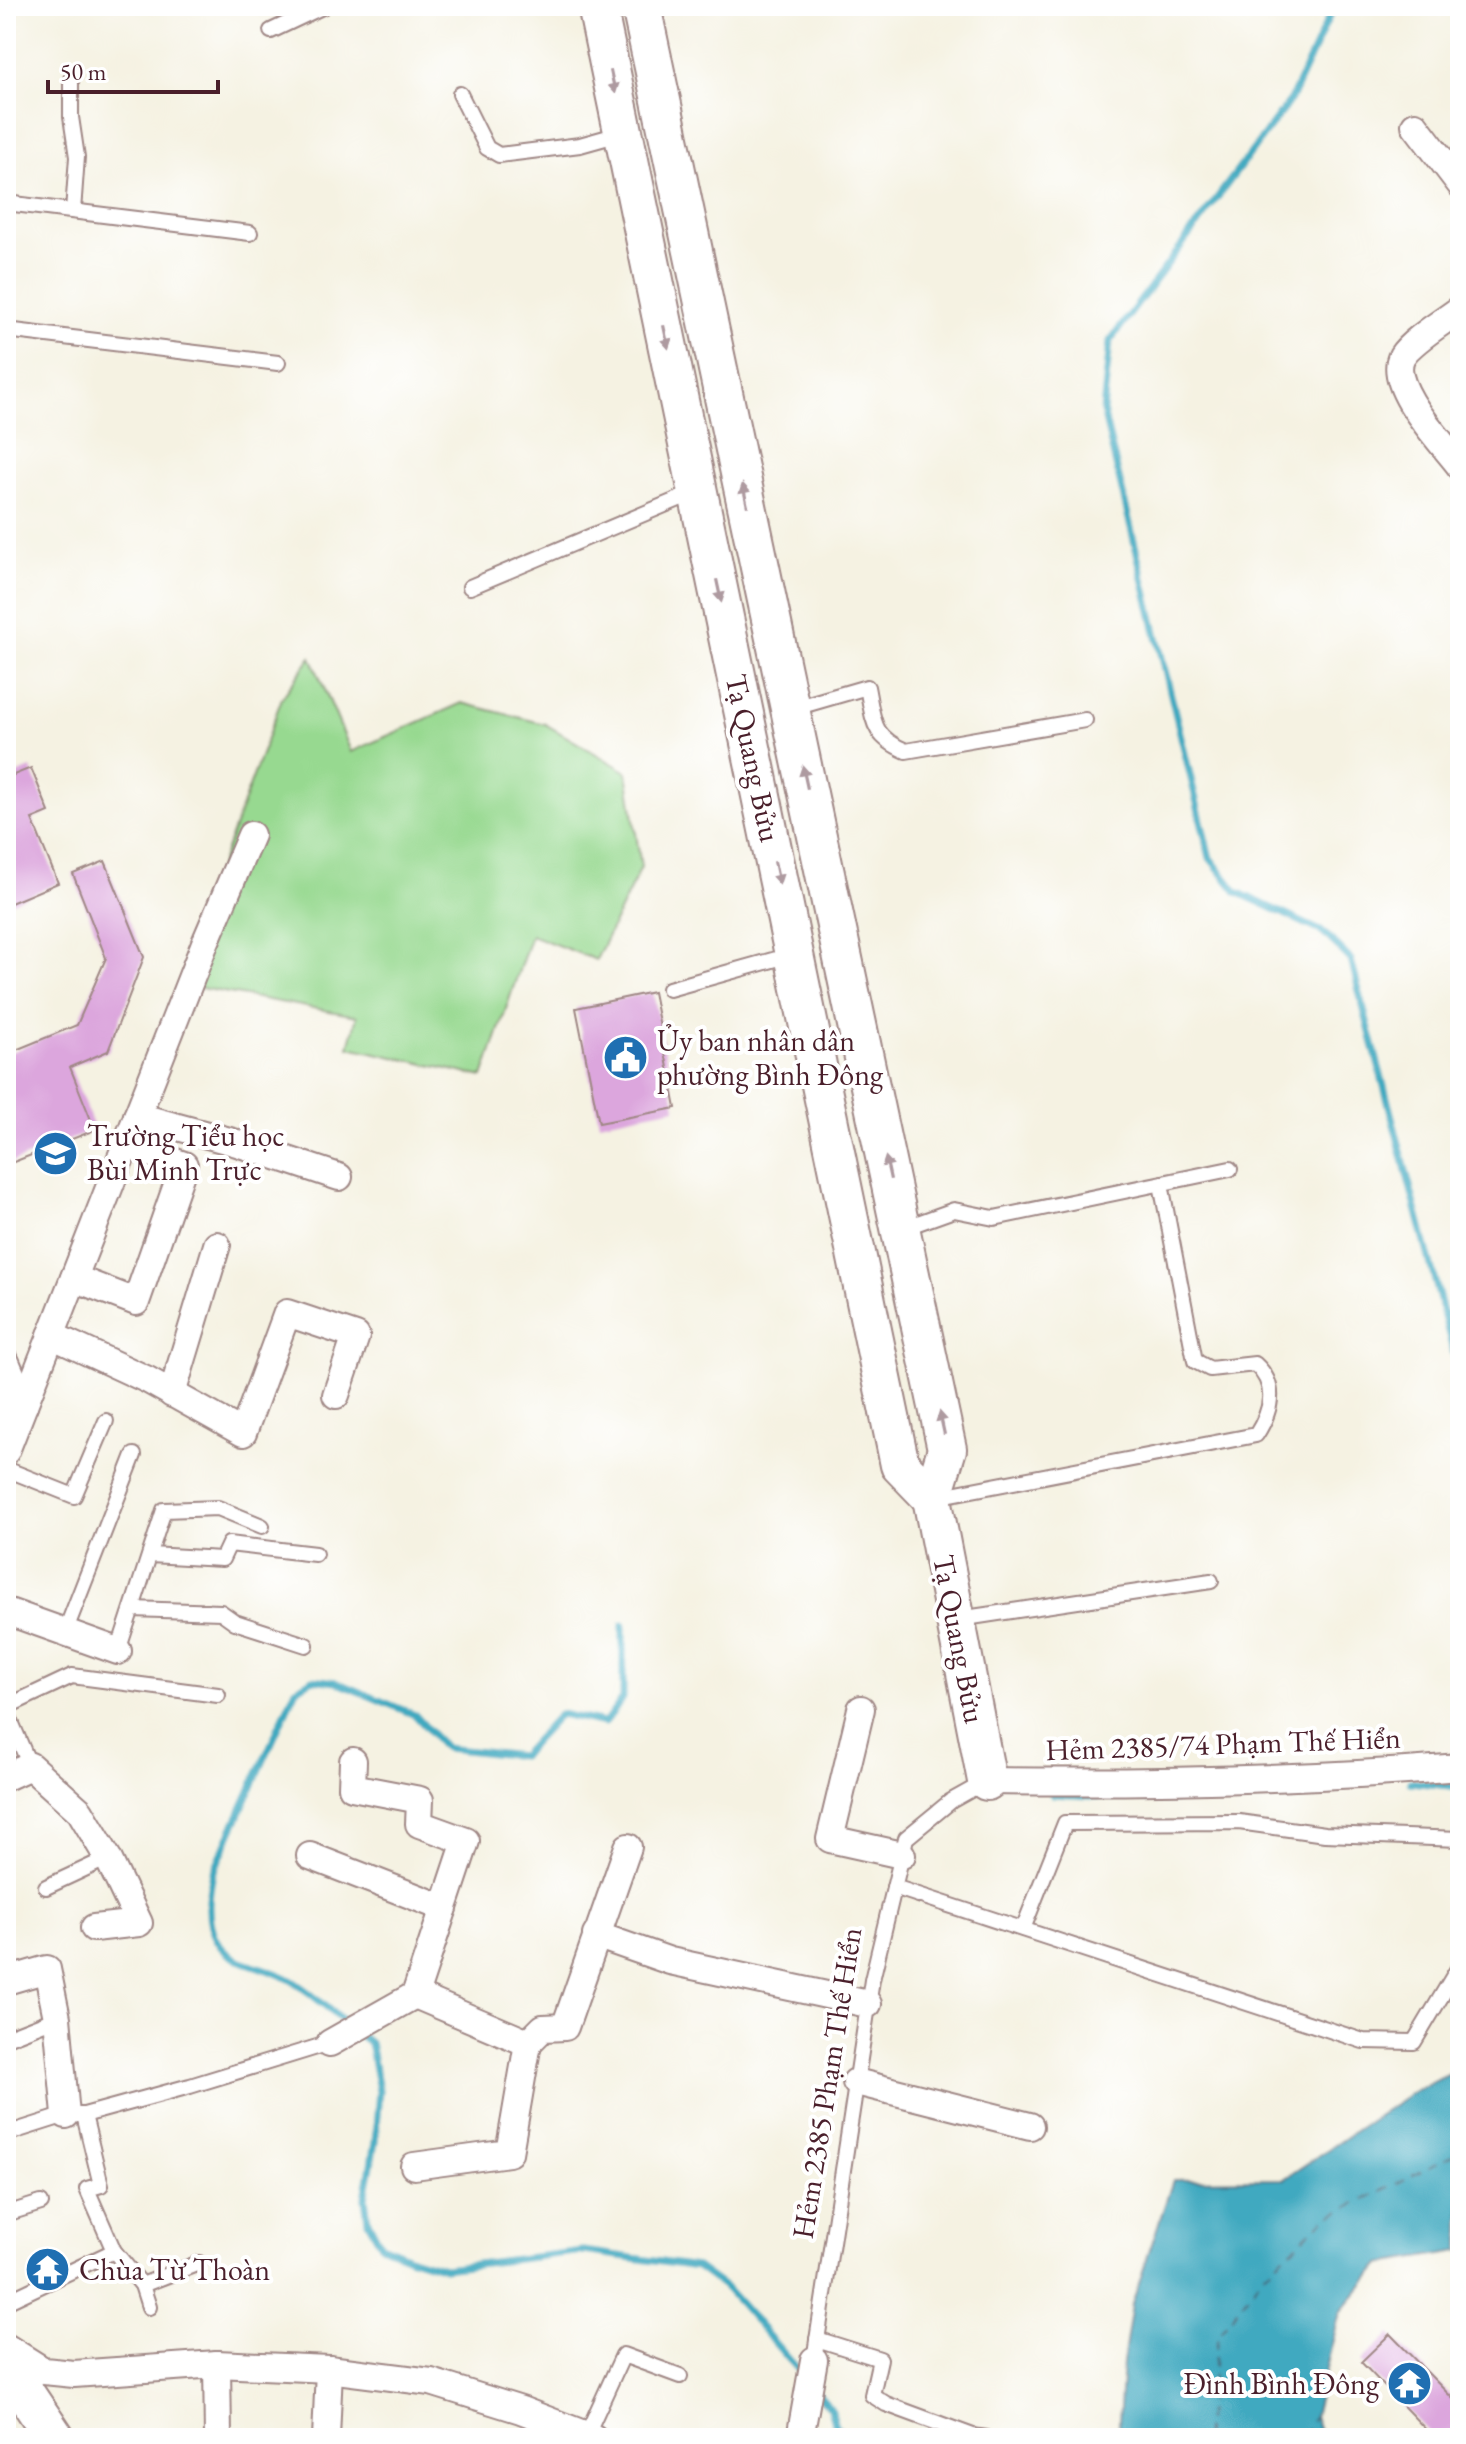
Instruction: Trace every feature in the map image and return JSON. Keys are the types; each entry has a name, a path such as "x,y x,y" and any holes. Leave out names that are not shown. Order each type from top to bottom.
{"street":[{"name":"Tạ Quang Bửu","path":"597,6 900,1465 932,1498"},
{"name":"Tạ Quang Bửu","path":"641,6 947,1449 932,1498 987,1781"},
{"path":"1415,125 1460,184"},
{"path":"639,210 681,196"},
{"path":"1460,309 1402,356 1398,377 1406,395 1460,466"},
{"path":"6,1451 205,943 251,835"},
{"path":"794,954 840,943"},
{"path":"137,1116 237,1143 339,1177"},
{"path":"74,1278 136,1302 184,1165 126,1145"},
{"path":"172,1394 217,1245"},
{"path":"51,1335 172,1394 243,1433 287,1313 356,1336 336,1395"},
{"path":"6,1362 24,1405"},
{"path":"6,1611 118,1651"},
{"path":"861,1709 830,1839 902,1855"},
{"path":"330,2043 415,1995 466,1841 419,1824 420,1800 352,1787 353,1761"},
{"path":"6,1777 30,1766 80,1811 108,1858 139,1923 94,1928"},
{"name":"Hẻm 2385/74 Phạm Thế Hiển","path":"987,1781 1169,1783 1354,1776 1460,1767"},
{"path":"414,2166 509,2153 528,2043 543,2028 565,2027 628,1847"},
{"path":"310,1856 444,1908"},
{"path":"596,1935 670,1961 868,2004"},
{"path":"6,1981 47,1969 75,2115"},
{"path":"415,1995 528,2043"},
{"path":"856,2082 1030,2126"},
{"path":"6,2347 44,2371 74,2374 217,2364 329,2369 431,2382 521,2410 590,2437"},
{"name":"Hẻm 2385 Phạm Thế Hiển","path":"800,2438 816,2350"},
{"path":"217,2364 218,2438"},
{"path":"6,2365 55,2438"},
{"path":"326,2438 329,2369"}],"lane":[{"path":"271,31 324,6"},
{"path":"71,79 71,117 77,157 73,211"},
{"path":"460,94 487,148 499,155 580,145 623,132"},
{"path":"6,203 250,233"},
{"path":"6,330 278,363"},
{"path":"470,587 698,491"},
{"path":"790,709 867,687 875,724 882,738 906,751 1085,720"},
{"path":"669,989 794,954"},
{"path":"901,1229 954,1210 994,1218 1230,1169"},
{"path":"932,1498 1256,1435 1266,1419 1270,1397 1267,1375 1255,1364 1210,1369 1195,1361 1161,1184"},
{"path":"6,1469 74,1496 106,1421"},
{"path":"65,1632 134,1455"},
{"path":"118,1651 164,1510 218,1508 262,1526"},
{"path":"150,1555 222,1559 229,1544 315,1554"},
{"path":"954,1620 1211,1581"},
{"path":"132,1609 221,1612 235,1622 306,1645"},
{"path":"30,1766 6,1709 72,1676 218,1695"},
{"name":"Hẻm 2385 Phạm Thế Hiển","path":"816,2350 868,2004 906,1838 951,1801 987,1781"},
{"path":"1023,1929 1065,1823 1239,1822 1325,1834 1460,1839"},
{"path":"46,1887 108,1858"},
{"path":"894,1887 1363,2041 1414,2042 1460,1965"},
{"path":"6,2038 57,2018"},
{"path":"6,2134 190,2086 330,2043"},
{"path":"75,2115 101,2185 87,2189 114,2251 142,2285 149,2307"},
{"path":"6,2214 41,2203"},
{"path":"6,2302 114,2251"},
{"path":"142,2285 199,2263"},
{"path":"816,2350 880,2359 872,2395 886,2404 973,2436 987,2438"},
{"path":"590,2437 623,2355 680,2376"}],"green space":[{"path":"311,657 351,752 462,703 545,724 627,772 641,867 596,960 531,935 483,1077 349,1047 357,1016 201,988 185,961 282,698"}],"water":[{"path":"1460,2069 1460,2251 1381,2264 1340,2312 1314,2416 1321,2438 1118,2438 1123,2362 1132,2304 1173,2180 1284,2179 1414,2091"}],"building":[{"path":"31,768 49,812 32,819 58,883 6,905 6,778"},
{"path":"105,861 144,957 108,1051 70,1067 95,1130 6,1165 6,1054 77,1025 106,958 73,874"},
{"name":"Ủy ban nhân dân phường Bình Đông","path":"653,992 676,1108 599,1123 576,1008"},
{"name":"Đình Bình Đông","path":"1390,2334 1460,2406 1460,2438 1434,2438 1361,2362"}],"waterway":[{"path":"1334,6 1291,99 1110,341 1103,411 1210,858 1237,892 1323,932 1351,960 1460,1377"},
{"path":"350,2027 291,1980 228,1953 219,1945 210,1923 209,1898 213,1873 296,1689 313,1679 336,1682 415,1715 445,1748 521,1756 560,1714 605,1723 623,1698 623,1625"},
{"path":"1410,1782 1460,1787"},
{"path":"1052,1794 1169,1800 1251,1791"},
{"path":"360,2035 370,2043 379,2090 375,2142 365,2198 368,2221 381,2245 444,2268 583,2251 697,2267 727,2289 803,2375"},
{"path":"816,2391 830,2408 835,2427 852,2438"}],"ferry route":[{"path":"1204,2438 1218,2335 1264,2274 1326,2218 1460,2152"},
{"path":"1304,2438 1314,2416"}],"place":[{"name":"Ủy ban nhân dân phường Bình Đông","path":"626,1058"},
{"name":"Trường Tiểu học Bùi Minh Trực","path":"56,1153"},
{"name":"Chùa Từ Thoàn","path":"48,2270"},
{"name":"Đình Bình Đông","path":"1410,2384"}]}
